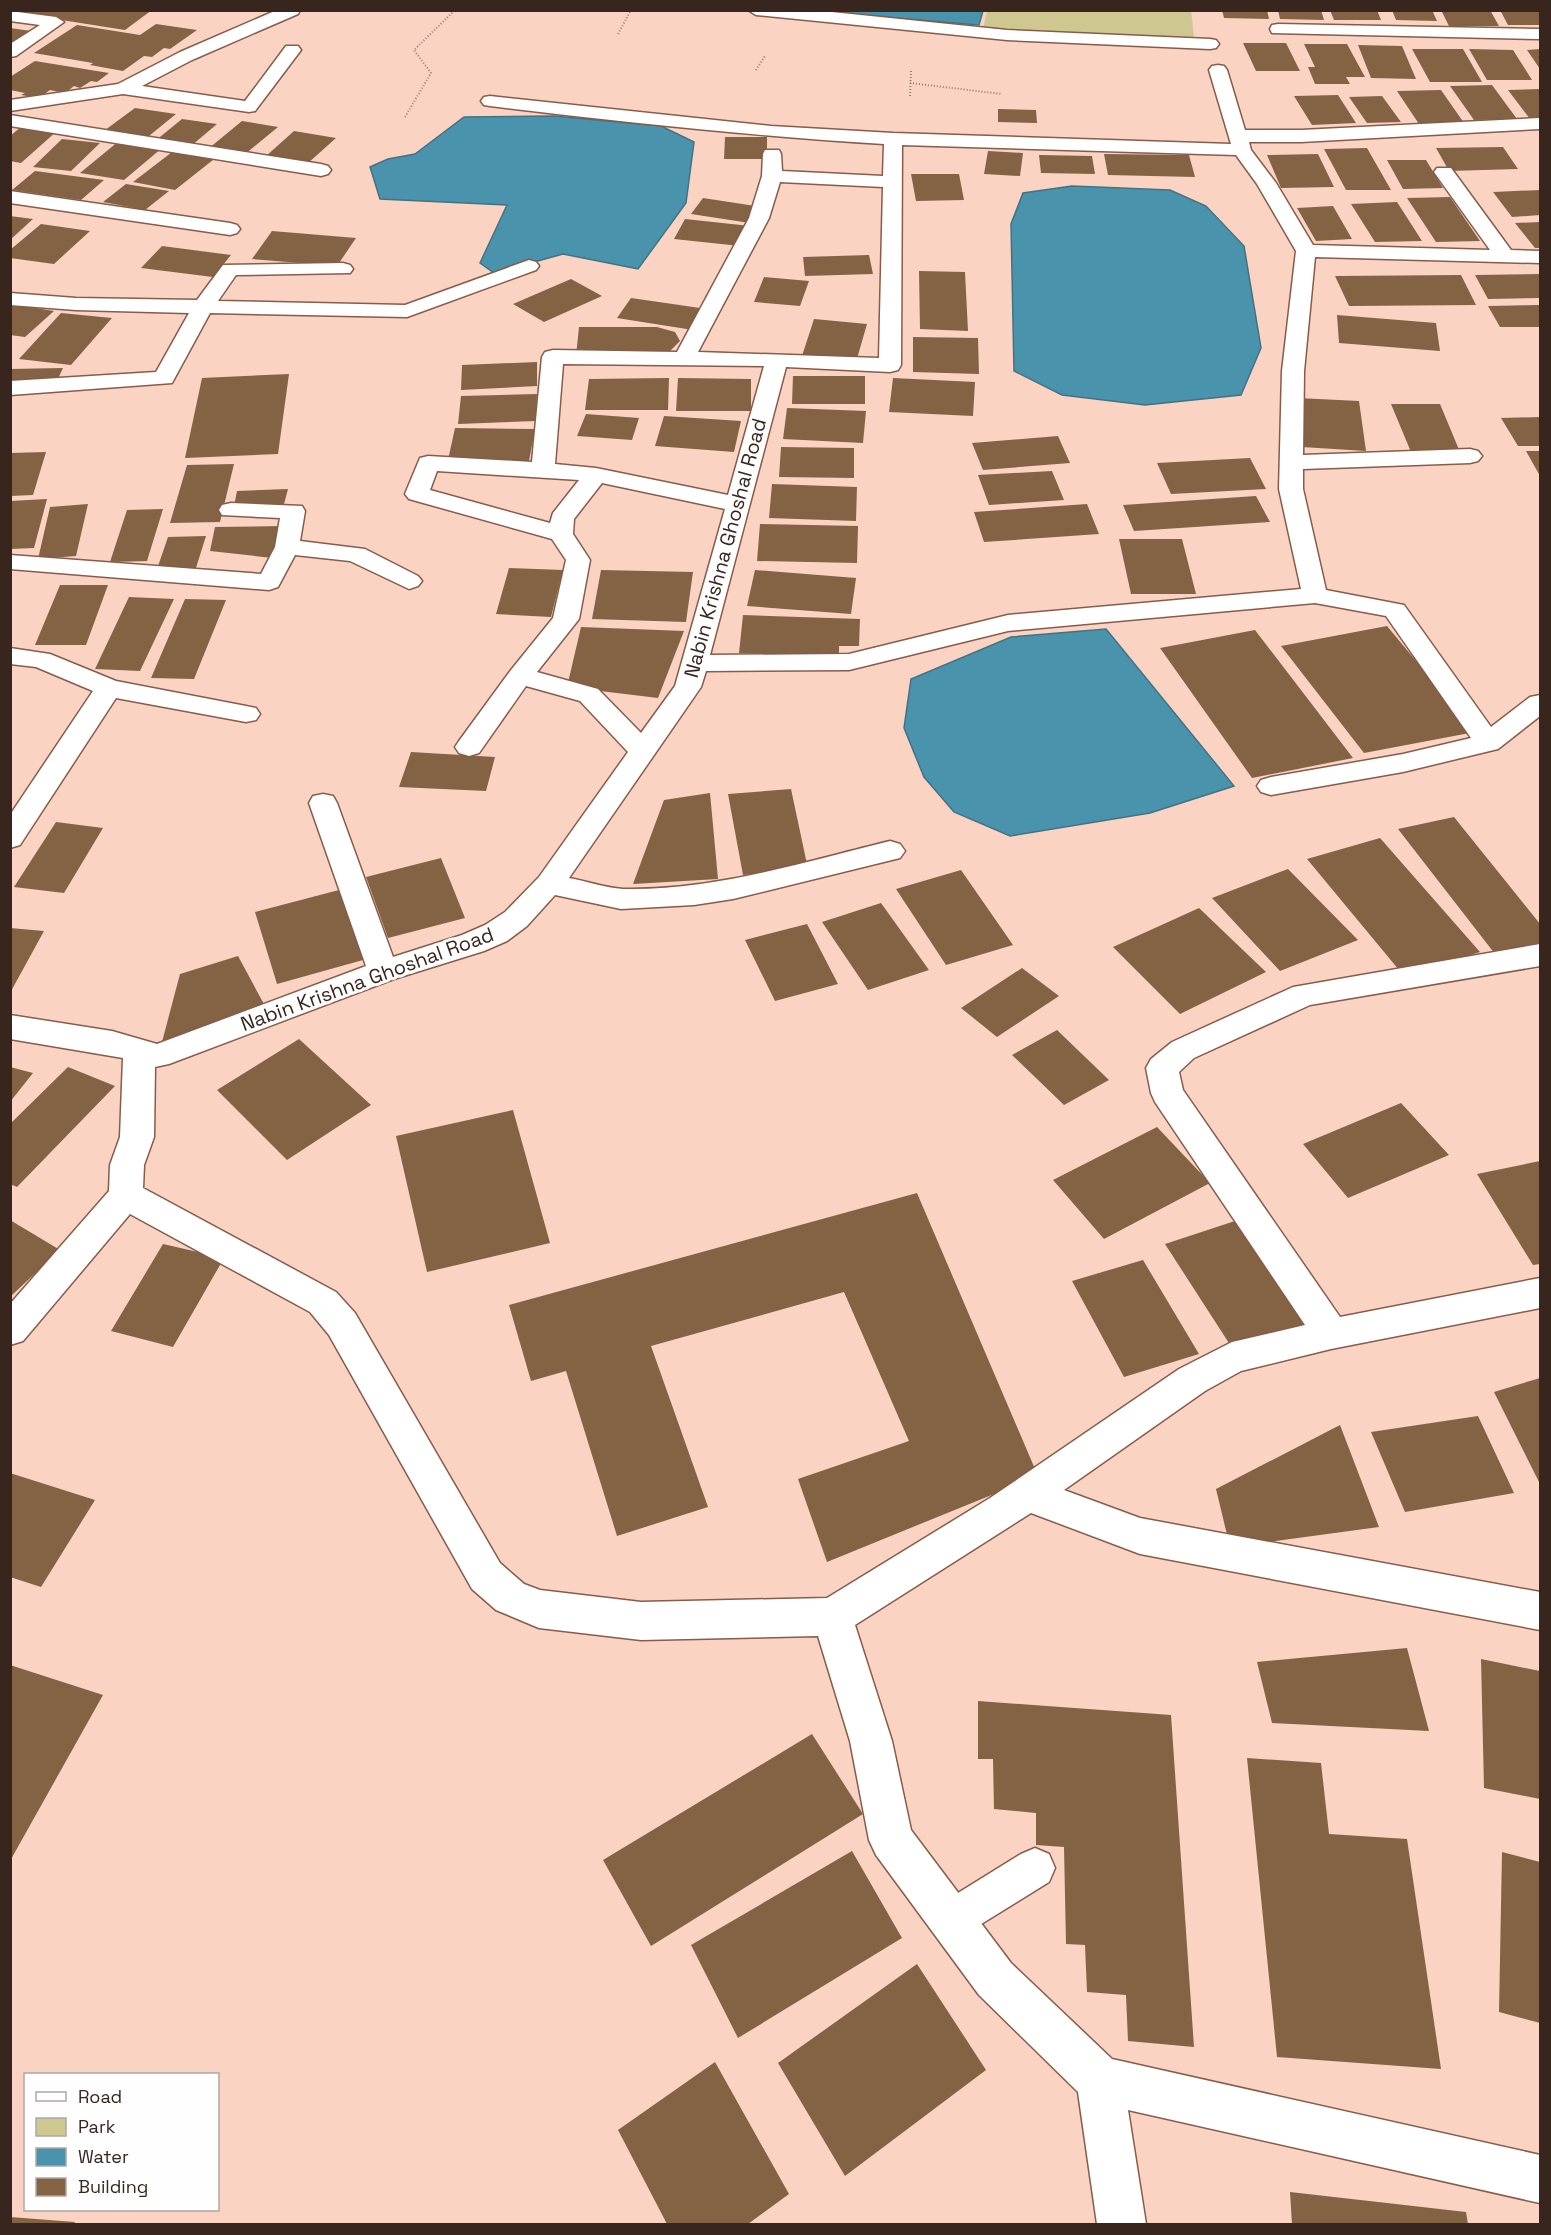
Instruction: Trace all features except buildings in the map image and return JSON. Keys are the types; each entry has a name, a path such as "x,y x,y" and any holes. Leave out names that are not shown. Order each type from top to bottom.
{"street":[{"path":"123,89 186,56 292,10"},
{"path":"756,10 1007,35 1210,44"},
{"path":"10,16 56,22 10,52"},
{"path":"1278,29 1540,34"},
{"path":"10,106 123,89 249,107 292,50"},
{"path":"1218,70 1240,143 1306,251 1293,372 1291,489 1315,595"},
{"path":"490,101 771,132 902,139 1240,143 1300,136 1540,123"},
{"path":"10,120 321,170"},
{"path":"684,359 759,218 772,176 771,132"},
{"path":"543,470 553,357 777,360 890,365 893,182 902,139"},
{"path":"1444,172 1505,256"},
{"path":"772,176 893,182"},
{"path":"10,197 230,229"},
{"path":"1306,251 1540,257"},
{"path":"10,299 75,304 407,311 529,266"},
{"path":"10,388 164,378 204,305 230,269 344,269"},
{"name":"Nabin Krishna Ghoshal Road","path":"10,1027 112,1043 158,1056 383,971 473,943 496,933 516,919 549,884 688,687 777,360"},
{"path":"1291,462 1470,456"},
{"path":"561,534 417,494 428,463 596,475 737,504"},
{"path":"469,747 520,676 566,619 578,560 561,534 562,518 596,475"},
{"path":"10,562 269,582 287,547 293,511 231,510"},
{"path":"287,547 356,554 409,581"},
{"path":"694,663 849,662 1008,623 1315,595 1395,610 1488,743"},
{"path":"10,656 42,660 109,687 246,714"},
{"path":"520,676 589,696 642,750"},
{"path":"10,838 109,687"},
{"path":"1271,786 1403,763 1488,743 1540,703"},
{"path":"323,803 383,971"},
{"path":"549,884 621,899 684,896 733,889 890,851"},
{"path":"1331,1334 1167,1093 1162,1068 1183,1050 1304,995 1540,955"},
{"path":"10,1330 126,1195 128,1165 137,1137 139,1051"},
{"path":"126,1195 324,1302 342,1324 486,1576 510,1597 539,1609 641,1621 832,1617 1027,1494 1192,1380 1232,1358 1331,1334 1540,1293"},
{"path":"1027,1494 1140,1536 1540,1611"},
{"path":"832,1617 871,1741 891,1840 995,1979 1100,2080 1540,2179"},
{"path":"1100,2080 1121,2224"}],"lane":[{"path":"951,1920 1035,1868"}],"path":[{"path":"405,117 430,73 414,50 455,10"},
{"path":"618,34 631,10"},
{"path":"902,139 908,121 911,55 922,27"},
{"path":"910,83 1004,94"}],"green space":[{"path":"1191,10 1194,37 1028,33 983,28 987,11"}],"water":[{"path":"810,11 983,11 979,25"},
{"path":"554,116 661,126 694,142 686,203 638,269 563,254 494,273 480,263 507,205 380,199 370,167 388,159 415,154 464,117"},
{"path":"1072,186 1170,190 1206,206 1244,246 1261,348 1241,395 1145,405 1062,395 1014,371 1011,224 1023,193"},
{"path":"1106,629 1234,786 1150,813 1010,836 954,812 924,777 904,728 911,679 1011,637"}]}
